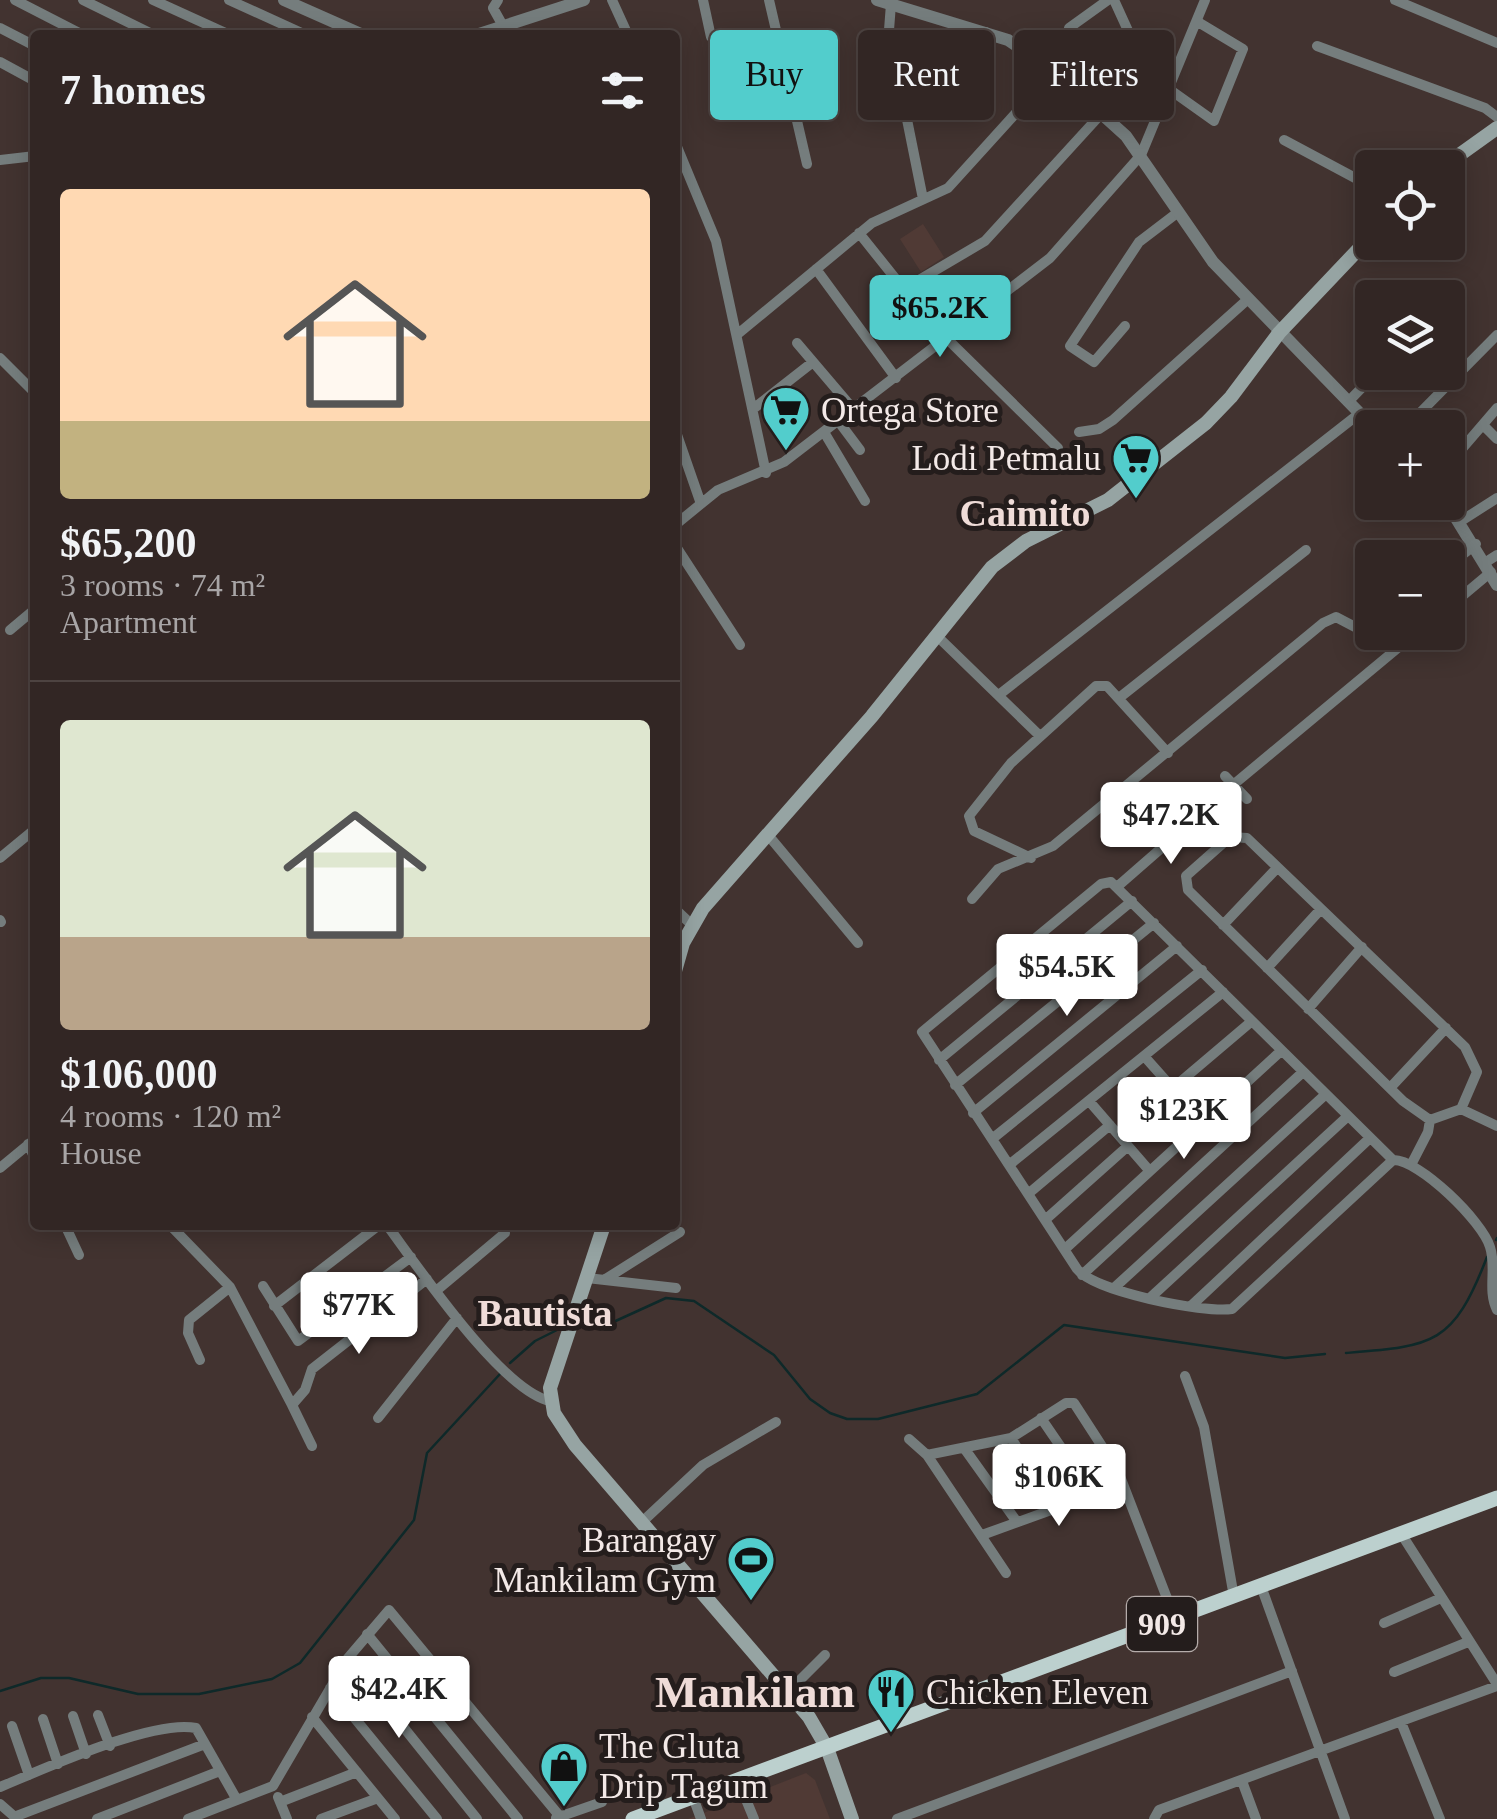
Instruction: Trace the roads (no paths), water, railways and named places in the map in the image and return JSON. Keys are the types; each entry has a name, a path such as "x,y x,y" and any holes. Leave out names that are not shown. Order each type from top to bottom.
{"highway":[{"name":"909","path":"633,1819 1496,1499"}],"main road":[{"path":"1465,151 1497,128"},
{"path":"680,957 692,925 1003,556 1108,500 1206,423 1231,397 1278,334 1355,253"},
{"path":"602,1230 551,1380 550,1401 568,1436 788,1692 827,1748 852,1819"}],"street":[{"path":"15,0 72,30"},
{"path":"83,0 144,30"},
{"path":"154,0 219,30"},
{"path":"229,0 295,30"},
{"path":"284,0 352,30"},
{"path":"498,0 494,8 502,24"},
{"path":"488,30 584,0"},
{"path":"612,0 626,30"},
{"path":"704,0 710,30"},
{"path":"769,0 807,164"},
{"path":"1069,28 1111,0 1128,30"},
{"path":"1174,77 1205,0"},
{"path":"1395,0 1497,43"},
{"path":"924,199 884,2 979,30"},
{"path":"1174,92 1214,121 1243,48 1198,22"},
{"path":"0,28 30,43"},
{"path":"1317,46 1485,108 1497,117"},
{"path":"0,62 30,78"},
{"path":"738,333 886,214 955,181 1014,115"},
{"path":"902,290 984,242 1089,120"},
{"path":"1108,120 1141,155 1177,213 1247,300 1357,410"},
{"path":"680,520 700,502 734,482 766,473 1042,267 1141,155 1156,120"},
{"path":"1284,140 1355,178"},
{"path":"680,154 711,226 738,333 766,473"},
{"path":"0,160 30,157"},
{"path":"1125,326 1094,362 1070,346 1139,242 1177,213"},
{"path":"860,233 902,290 945,338 1058,448"},
{"path":"816,269 896,378"},
{"path":"1079,432 1099,430 1112,420 1247,300"},
{"path":"1423,410 1497,335"},
{"path":"797,342 854,410"},
{"path":"0,358 30,388"},
{"path":"753,408 814,362"},
{"path":"1348,402 1359,390"},
{"path":"1465,448 1497,408"},
{"path":"1000,694 1355,417"},
{"path":"839,422 860,450"},
{"path":"1485,427 1497,439"},
{"path":"824,432 865,500"},
{"path":"680,444 700,502"},
{"path":"1465,593 1493,568 1461,521 1497,498"},
{"path":"1465,553 1476,544"},
{"path":"1119,698 1306,550"},
{"path":"680,553 740,645"},
{"path":"10,630 30,613"},
{"path":"972,899 998,869 1032,858 1323,623 1336,618 1355,625"},
{"path":"936,635 1039,735"},
{"path":"1248,799 1230,780 1394,650"},
{"path":"1032,858 974,830 968,820 1039,735 1100,684 1119,698 1168,752"},
{"path":"1118,886 1198,817"},
{"path":"0,858 30,833"},
{"path":"1236,834 1247,838 1446,1028 1476,1066 1475,1081 1461,1109 1430,1120 1390,1088 1188,890 1184,881 1190,872 1236,834"},
{"path":"768,835 858,942"},
{"path":"1223,925 1278,868"},
{"path":"1393,1160 1237,1306 1226,1310 1190,1306 1114,1288 1082,1275 922,1036 926,1026 1100,884 1111,882 1393,1160 1412,1163 1486,1238 1497,1310"},
{"path":"938,1060 1132,901"},
{"path":"1266,968 1322,909"},
{"path":"680,914 692,925"},
{"path":"955,1085 1154,923"},
{"path":"973,1112 1177,946"},
{"path":"1308,1009 1362,947"},
{"path":"992,1139 1202,970"},
{"path":"1009,1164 1223,992"},
{"path":"1173,1088 1252,1021"},
{"path":"1390,1088 1446,1028"},
{"path":"1065,1249 1281,1051"},
{"path":"1144,1056 1202,1120"},
{"path":"1082,1275 1303,1072"},
{"path":"1114,1288 1326,1094"},
{"path":"1090,1101 1148,1169"},
{"path":"1461,1109 1497,1126"},
{"path":"1152,1298 1348,1116"},
{"path":"1412,1163 1430,1120"},
{"path":"1028,1194 1110,1125"},
{"path":"1190,1306 1370,1138"},
{"path":"0,1168 30,1143"},
{"path":"1045,1220 1128,1146"},
{"path":"68,1230 79,1255"},
{"path":"175,1230 230,1287 312,1446"},
{"path":"274,1306 376,1230"},
{"path":"387,1230 458,1318 529,1392 550,1401"},
{"path":"604,1280 680,1232"},
{"path":"436,1291 505,1233"},
{"path":"263,1286 292,1338 301,1340 410,1257"},
{"path":"587,1278 676,1288"},
{"path":"292,1405 316,1365 427,1279"},
{"path":"200,1360 188,1333 189,1320 230,1287"},
{"path":"378,1418 458,1318"},
{"path":"1184,1376 1204,1426 1234,1597"},
{"path":"927,1455 1011,1438 1040,1418 1074,1403 1108,1453 1123,1484 1175,1619"},
{"path":"1040,1418 1093,1494"},
{"path":"642,1522 704,1465 776,1422"},
{"path":"1011,1438 1056,1509"},
{"path":"909,1439 927,1455 1006,1573"},
{"path":"964,1448 1017,1522"},
{"path":"982,1535 1123,1484"},
{"path":"1154,1819 1159,1810 1497,1685 1402,1534"},
{"path":"1262,1586 1345,1819"},
{"path":"1384,1623 1440,1598"},
{"path":"188,1819 273,1786 348,1658 392,1610 559,1818 602,1802"},
{"path":"367,1634 518,1819"},
{"path":"1394,1672 1468,1642"},
{"path":"788,1692 825,1655"},
{"path":"348,1658 478,1819"},
{"path":"896,1819 1292,1670"},
{"path":"330,1688 437,1819"},
{"path":"98,1715 110,1746"},
{"path":"74,1716 86,1754"},
{"path":"312,1717 395,1819"},
{"path":"42,1720 58,1764"},
{"path":"1401,1722 1440,1819"},
{"path":"12,1726 30,1775"},
{"path":"1,1785 158,1730 183,1726 196,1728 237,1800"},
{"path":"0,1804 15,1818 205,1744"},
{"path":"96,1819 220,1771"},
{"path":"280,1802 357,1772"},
{"path":"738,1780 754,1819"},
{"path":"1242,1781 1256,1819"},
{"path":"273,1786 285,1818"},
{"path":"693,1797 701,1819"},
{"path":"321,1819 378,1798"}],"waterway":[{"path":"1346,1353 1400,1347 1437,1335 1463,1308 1487,1257"},
{"path":"578,1327 609,1324 666,1298 694,1301 774,1355 810,1399 847,1419 878,1419 977,1394 1064,1325 1285,1358 1325,1354"},
{"path":"510,1363 535,1341 559,1329"},
{"path":"0,1691 41,1678 69,1678 138,1694 199,1694 272,1679 300,1663 414,1520 427,1453 500,1374"}],"place":[{"name":"Ortega Store","path":"786,452"},
{"name":"Lodi Petmalu","path":"1136,500"},
{"name":"Barangay Mankilam Gym","path":"751,1602"},
{"name":"Chicken Eleven","path":"891,1734"},
{"name":"The Gluta Drip Tagum","path":"564,1808"}],"district":[{"name":"Caimito","path":"1025,513"},
{"name":"Bautista","path":"545,1313"},
{"name":"Mankilam","path":"755,1692"}]}
